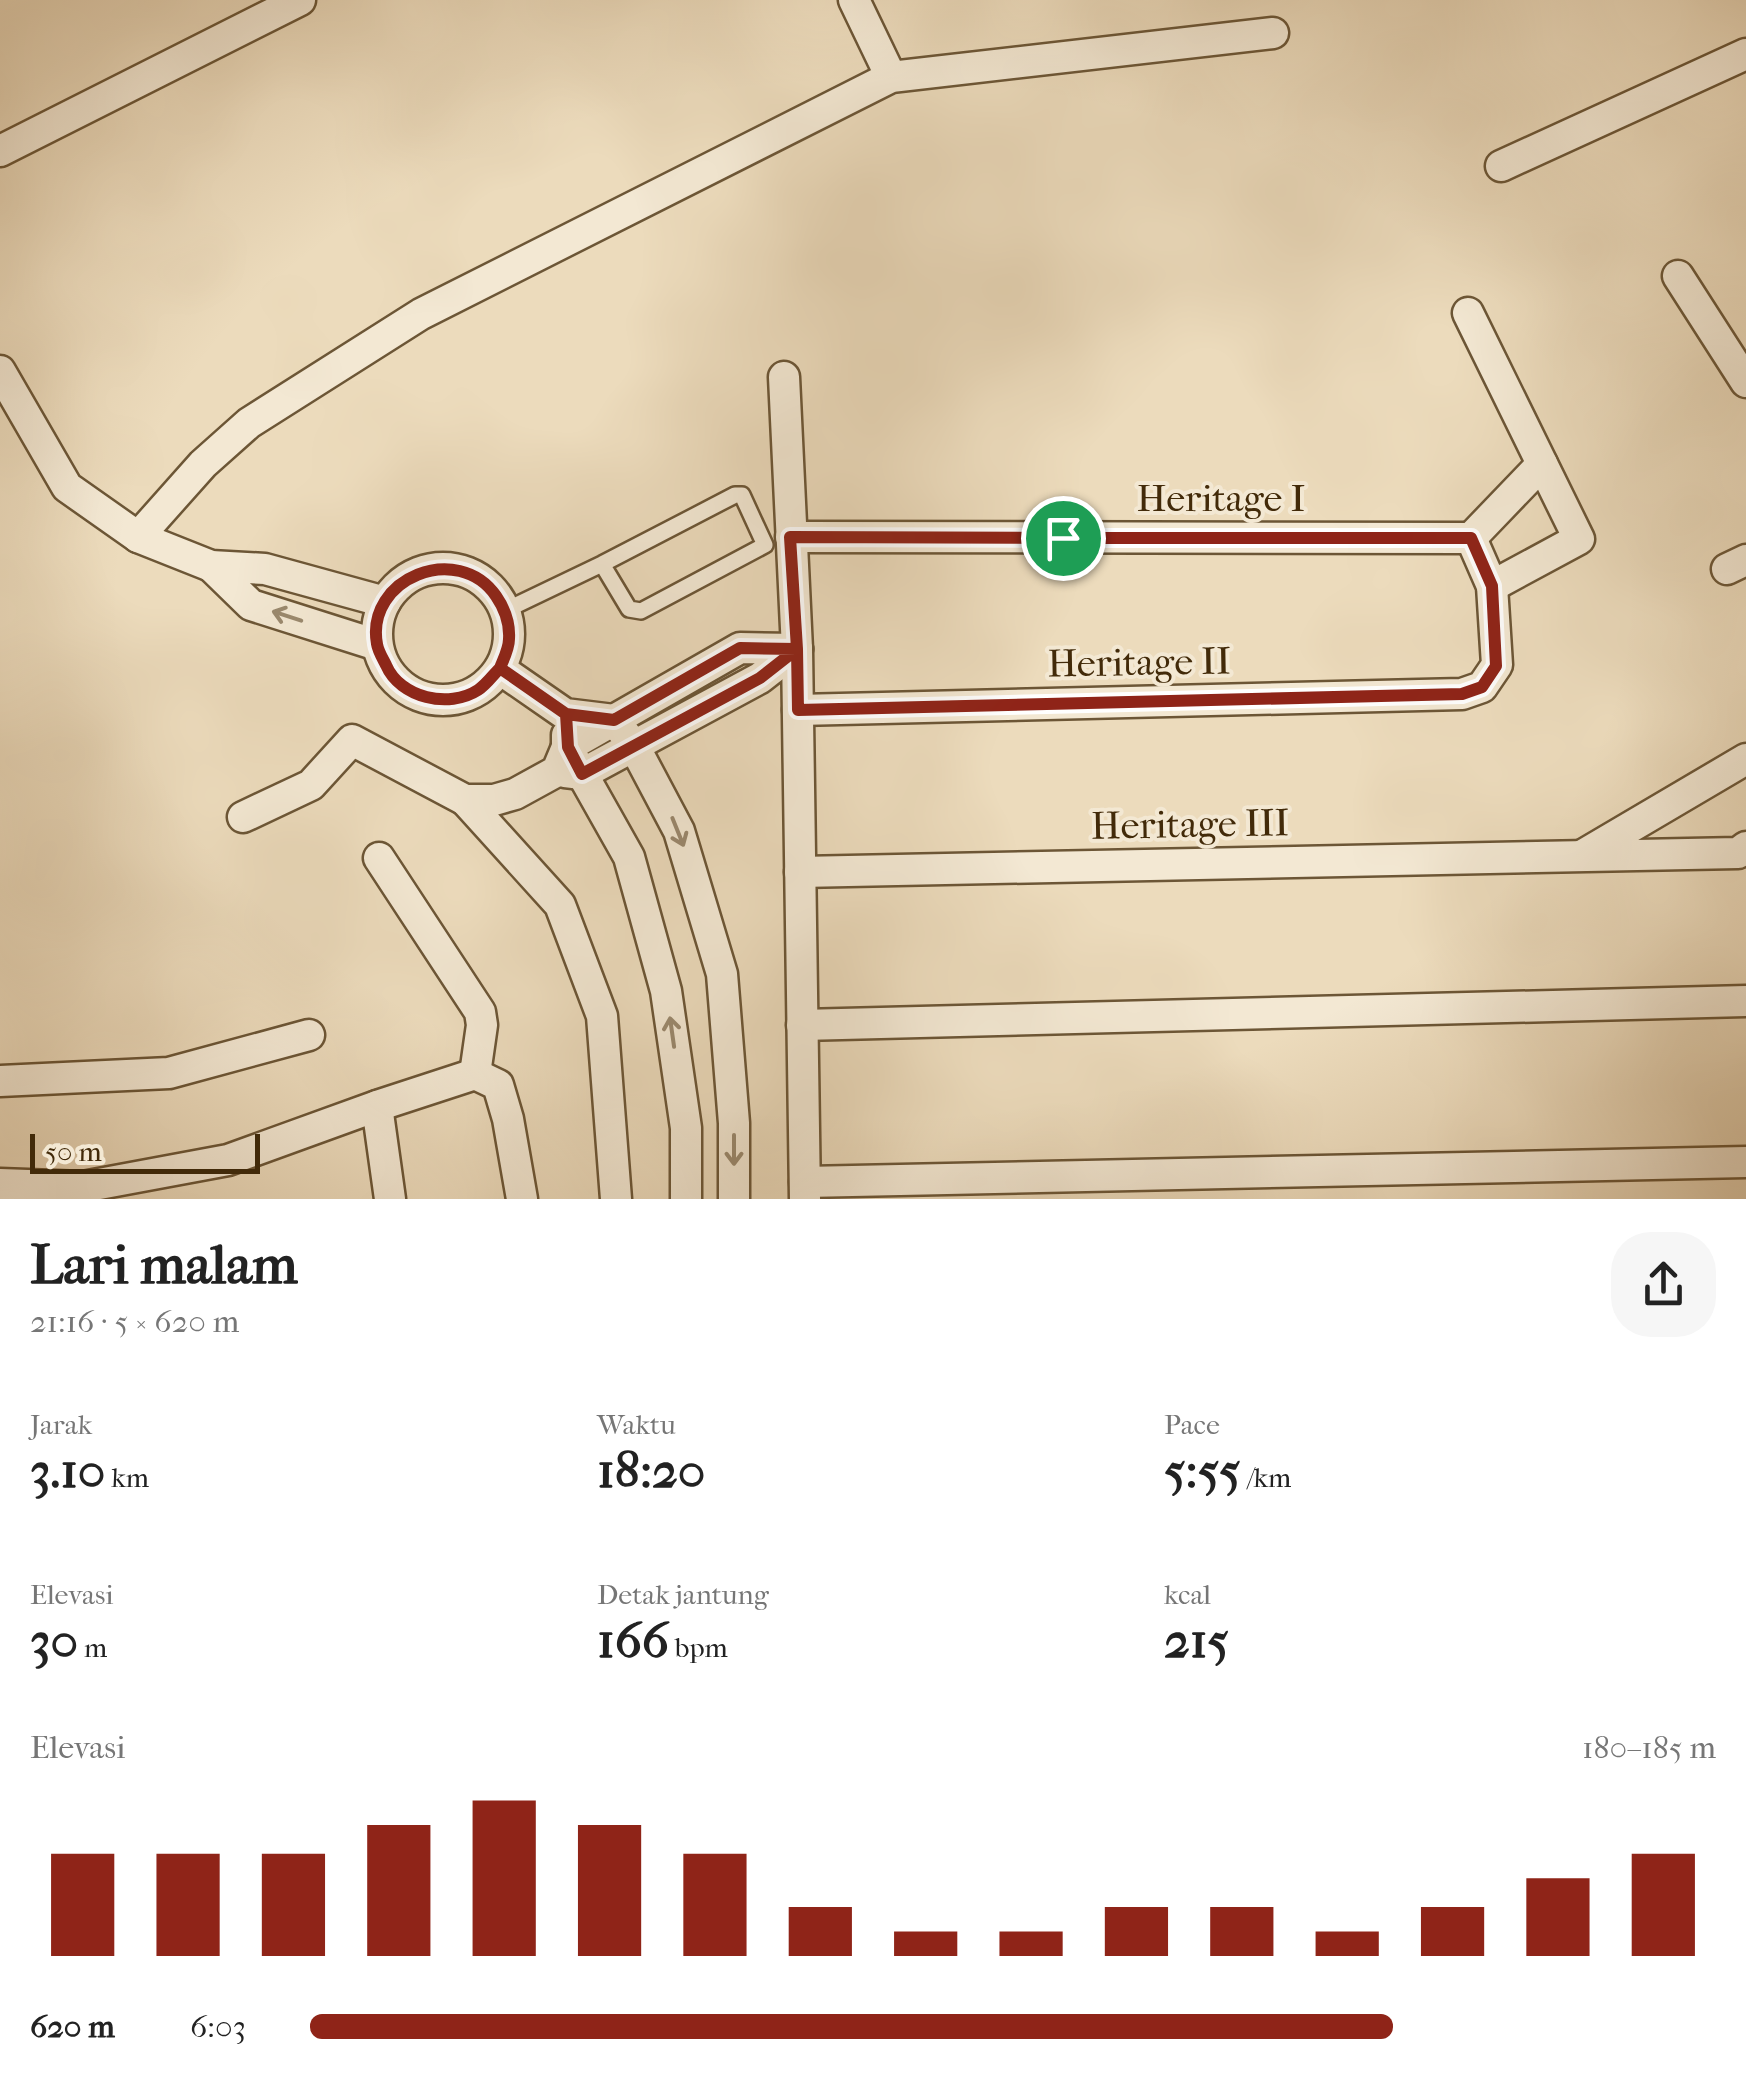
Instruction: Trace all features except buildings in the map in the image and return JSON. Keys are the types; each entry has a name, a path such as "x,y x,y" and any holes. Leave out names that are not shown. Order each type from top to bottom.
{"street":[{"path":"0,151 300,0"},
{"path":"854,0 891,77"},
{"path":"138,537 203,464 250,422 421,314 891,77 1274,33"},
{"path":"1502,166 1746,54"},
{"path":"1678,276 1746,382"},
{"path":"1468,312 1579,538 1492,586 1471,538 1542,464"},
{"path":"0,371 67,487 138,537 211,566 265,568 385,602"},
{"path":"784,376 797,649 805,1190 1746,1162"},
{"name":"Heritage I","path":"790,537 1471,538"},
{"path":"211,566 251,604 377,645"},
{"path":"432,568 463,570 489,585 506,610 510,640 500,668 477,691 446,700 415,694 390,674 377,645 377,623 385,602 405,580 432,568"},
{"name":"Heritage II","path":"798,710 1462,694 1482,687 1496,666 1492,586"},
{"path":"569,764 614,720 740,648 797,649"},
{"path":"466,800 494,800 516,794 569,764 634,746 760,678 797,649"},
{"path":"500,668 566,714 614,720 634,746 679,830 722,974 734,1124 734,1199"},
{"path":"566,714 569,764 629,857 666,991 686,1128 686,1199"},
{"path":"243,817 311,785 352,740 466,800 560,905 602,1016 616,1199"},
{"name":"Heritage III","path":"1581,856 1746,759"},
{"name":"Heritage III","path":"800,872 1738,854 1746,846"},
{"path":"379,858 480,1012 482,1025 475,1074"},
{"path":"802,1025 1746,1001"},
{"path":"0,1080 169,1072 309,1035"},
{"path":"0,1184 84,1187 228,1160 475,1074 498,1085 522,1199"},
{"path":"376,1106 390,1199"}],"lane":[{"path":"506,610 735,495 742,495 764,545 641,611 628,609 602,564"}],"route":[{"path":"1063,538 790,537 797,649 740,648 614,720 566,714 500,668 477,691 446,700 415,694 390,674 377,645 377,623 385,602 405,580 432,568 463,570 489,585 506,610 510,640 500,668 566,714 568,747 582,774 760,678 797,649 798,710 1462,694 1482,687 1496,666 1492,586 1471,538 1063,538"}]}
